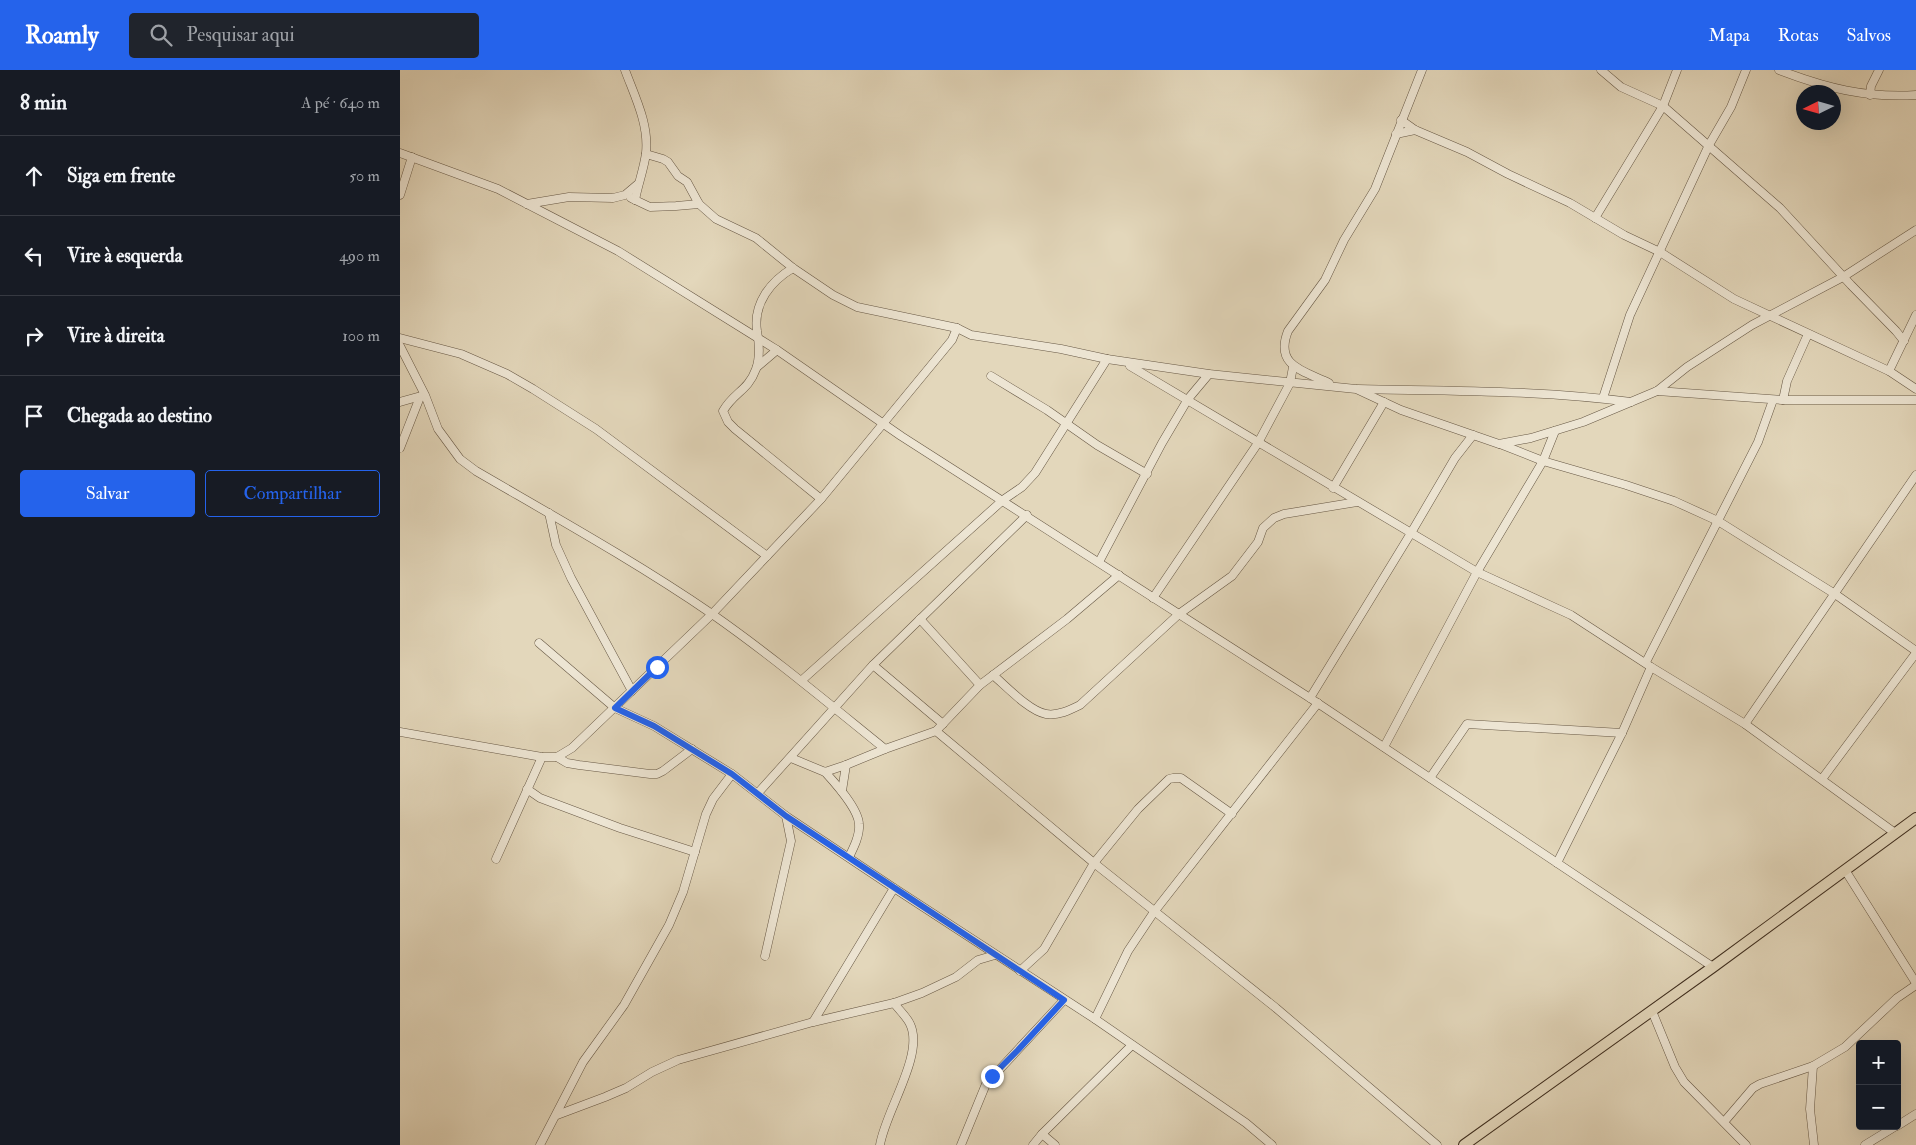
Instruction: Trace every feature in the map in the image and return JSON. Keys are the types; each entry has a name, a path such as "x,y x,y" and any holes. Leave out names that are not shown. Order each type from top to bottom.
{"main road":[{"path":"1464,1145 1713,967 1916,818"}],"street":[{"path":"625,70 645,126 646,154 635,200"},
{"path":"1333,385 1293,367 1283,349 1284,341 1288,331 1331,270 1344,240 1375,189 1422,70"},
{"path":"1601,70 1621,86 1663,106 1780,208 1904,341"},
{"path":"1595,218 1663,106 1677,70"},
{"path":"1603,398 1630,315 1709,145 1731,107 1746,70"},
{"path":"1779,70 1808,81 1870,96 1916,95"},
{"path":"1870,96 1871,86 1879,70"},
{"path":"1854,92 1871,86"},
{"path":"1402,120 1415,130 1467,152 1508,174 1570,203 1624,235 1660,252 1734,299 1889,371 1916,389"},
{"path":"1396,134 1415,130"},
{"path":"400,153 498,189 618,251 777,350 884,424 1318,703 1713,967"},
{"path":"646,154 668,162 678,176 686,182 699,204 716,218 756,238 793,268 845,302 957,328 971,335 1061,349 1124,362 1290,383 1333,385 1356,389 1460,391 1603,398 1633,402"},
{"path":"400,194 412,157"},
{"path":"527,204 569,197 600,199 625,195 638,184"},
{"path":"625,195 650,207 699,204"},
{"path":"1499,444 1531,438 1582,422 1657,391 1687,367 1770,316 1843,277 1916,230"},
{"path":"793,268 775,279 763,298 757,322 759,339 757,367 750,383 728,402 723,411 735,429 821,499"},
{"path":"1889,371 1916,315"},
{"path":"557,757 572,748 712,614 821,499 952,340 957,328"},
{"path":"1896,331 1909,330"},
{"path":"1783,400 1787,381 1808,334"},
{"path":"952,340 971,335"},
{"path":"400,338 461,354 507,374 596,429 767,556"},
{"path":"400,346 438,429 460,459 476,471 581,531 712,614 801,681 885,749"},
{"path":"757,367 777,350"},
{"path":"801,681 1003,500 1022,487 1035,473 1047,451 1107,359"},
{"path":"1124,362 1476,572 1571,615 1745,724 1895,833"},
{"path":"1153,598 1258,443 1290,383 1293,367"},
{"path":"1099,562 1162,443 1188,399 1209,374"},
{"path":"991,376 1048,410 1097,445 1147,474"},
{"path":"1356,389 1430,421 1543,461 1658,496 1718,521 1835,594 1916,652 1822,779"},
{"path":"1657,391 1773,400 1916,400"},
{"path":"400,402 422,396"},
{"path":"400,448 422,396"},
{"path":"1557,863 1622,733 1648,664 1758,442 1773,400"},
{"path":"1333,488 1384,402"},
{"path":"1384,747 1476,572 1543,461 1555,431"},
{"path":"1310,698 1455,458 1473,435"},
{"path":"1745,724 1916,475"},
{"path":"993,675 1031,707 1046,714 1062,713 1080,705 1179,614 1232,576 1258,542 1263,528 1274,518 1284,514 1357,502"},
{"path":"549,513 556,545 610,653 632,691"},
{"path":"758,793 873,665 1027,515"},
{"path":"825,772 846,766 885,749 936,731 980,685 1067,619 1119,575"},
{"path":"920,619 980,685"},
{"path":"539,643 615,708 654,726 732,774 786,816 1095,1019 1246,1123 1272,1145"},
{"path":"873,665 943,724"},
{"path":"1095,1019 1128,951 1154,912 1318,703"},
{"path":"1430,778 1467,724 1622,733"},
{"path":"936,731 1154,912 1276,1008 1437,1145"},
{"path":"400,732 557,757 579,765 650,774 663,771 692,749"},
{"path":"496,859 542,756"},
{"path":"791,758 825,772 842,790 859,823 856,843 849,857"},
{"path":"842,790 846,766"},
{"path":"540,1145 583,1062 624,1005 669,925 683,892 706,814 713,799 732,774"},
{"path":"1020,971 1044,950 1094,863 1138,809 1173,778 1181,778 1232,814"},
{"path":"527,789 540,798 620,828 695,852"},
{"path":"765,956 790,841 786,816"},
{"path":"1724,1122 1753,1088 1813,1066 1845,1047 1916,984 1845,870"},
{"path":"813,1022 894,888"},
{"path":"976,942 978,960"},
{"path":"557,1115 605,1098 678,1060 813,1022 894,1003 922,993 947,982 978,960 996,955"},
{"path":"961,1145 986,1084 1064,1000"},
{"path":"880,1145 892,1106 907,1070 914,1038 910,1024 894,1003"},
{"path":"1652,1011 1684,1082 1746,1145"},
{"path":"1033,1145 1132,1045"},
{"path":"1813,1066 1810,1109 1814,1145"},
{"path":"1901,1123 1916,1114"},
{"path":"1866,1145 1890,1130"},
{"path":"1042,1134 1055,1145"}],"route":[{"path":"657,667 615,708 654,726 732,774 786,816 1064,1000 992,1076"}]}
